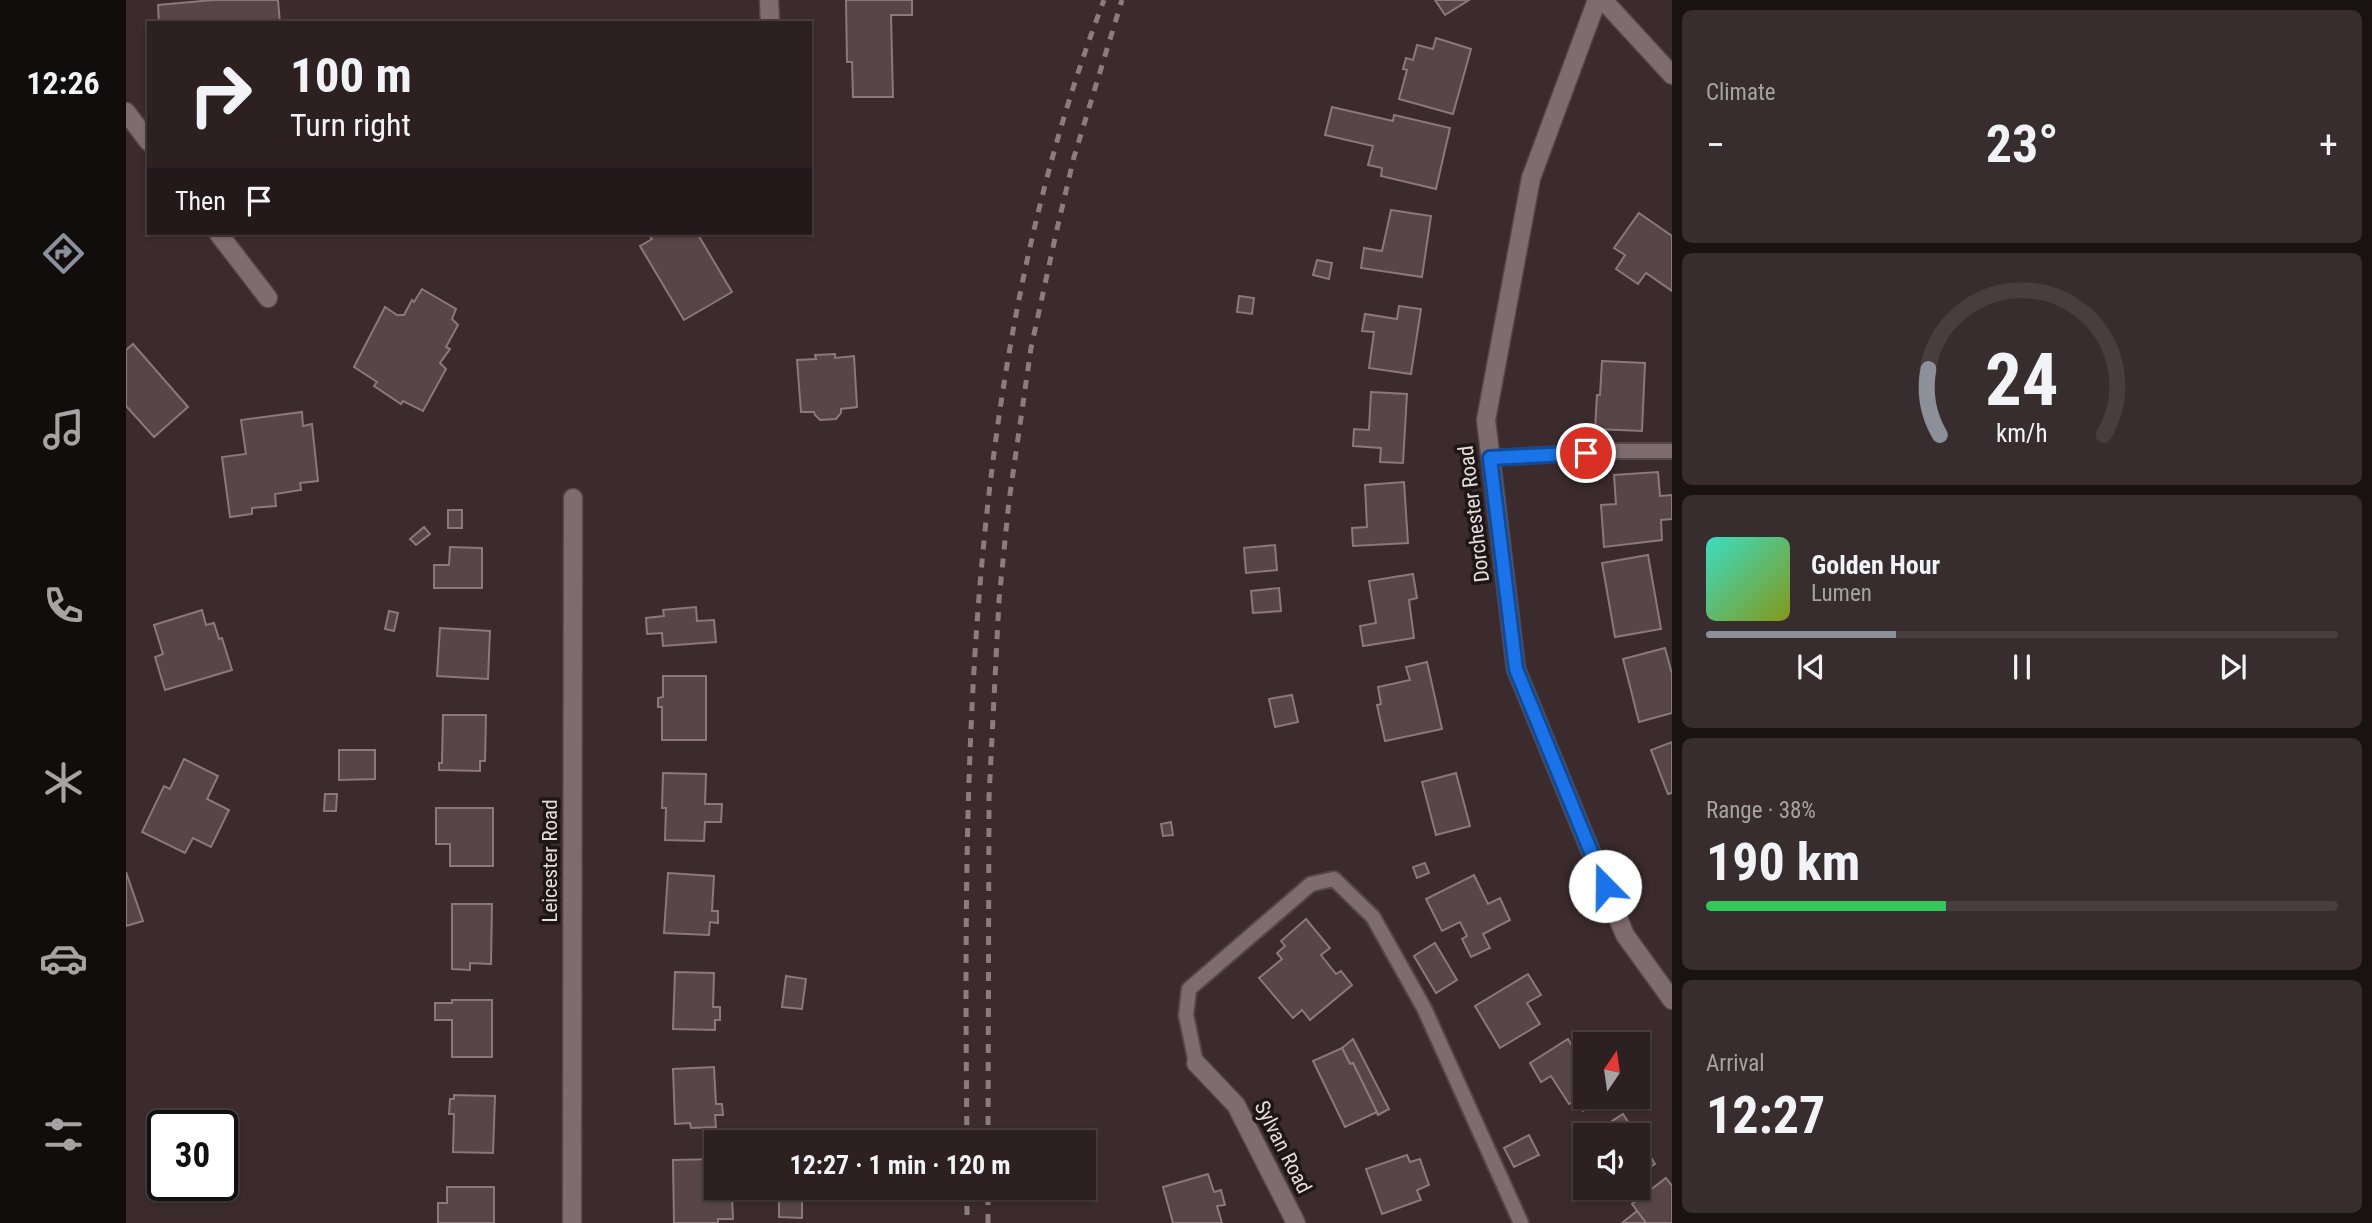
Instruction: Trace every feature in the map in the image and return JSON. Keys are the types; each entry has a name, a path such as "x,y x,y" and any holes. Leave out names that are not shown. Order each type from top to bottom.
{"street":[{"path":"769,0 770,21"},
{"name":"Dorchester Road","path":"1597,0 1531,178 1486,420 1516,669 1625,934 1672,1000"},
{"path":"1603,0 1672,75"},
{"path":"126,112 147,139"},
{"path":"220,235 268,298"},
{"name":"Leicester Road","path":"572,1223 573,498"},
{"name":"Sylvan Road","path":"1196,1063 1236,1105 1296,1223"}],"lane":[{"path":"1490,458 1610,451 1672,451"},
{"path":"1196,1063 1185,1015 1189,989 1311,884 1334,879 1373,917 1424,1008 1521,1223"}],"building":[{"path":"213,0 278,0 280,21 159,21 158,5"},
{"path":"846,0 912,0 912,15 891,15 893,97 853,97 852,62 847,62"},
{"path":"1435,0 1469,0 1445,15"},
{"path":"1436,38 1471,49 1453,114 1399,99 1407,70 1403,69 1406,58 1413,60 1417,45 1433,49"},
{"path":"1332,107 1393,121 1394,115 1450,128 1436,189 1381,176 1382,168 1368,165 1373,146 1325,135"},
{"path":"1391,210 1431,216 1422,277 1361,268 1364,248 1382,251"},
{"path":"1639,213 1672,236 1672,291 1646,273 1638,284 1616,269 1625,255 1614,248"},
{"path":"649,235 698,235 732,292 684,320 640,246 652,239"},
{"path":"1317,260 1332,263 1329,279 1313,275"},
{"path":"422,289 456,309 452,319 458,325 446,347 450,349 440,363 446,369 423,411 403,401 401,404 374,386 377,382 354,367 385,307 397,315 404,315"},
{"path":"1239,296 1254,298 1252,314 1237,312"},
{"path":"1399,306 1421,309 1411,374 1369,368 1374,332 1362,331 1365,314 1397,319"},
{"path":"133,344 188,407 154,437 126,406 126,350"},
{"path":"835,354 835,358 854,356 857,407 841,409 836,419 820,420 814,412 801,412 797,360 816,359 815,355"},
{"path":"1602,361 1645,363 1642,431 1595,429"},
{"path":"1371,392 1407,394 1403,463 1380,462 1381,448 1353,446 1354,429 1369,430"},
{"path":"302,412 303,426 312,424 318,481 300,483 301,490 275,494 276,506 252,508 252,514 230,517 222,457 246,454 241,420"},
{"path":"1658,472 1660,496 1672,495 1672,519 1661,520 1662,540 1604,547 1601,505 1616,504 1614,475"},
{"path":"1404,482 1408,543 1353,546 1352,528 1367,527 1365,485"},
{"path":"448,510 462,510 462,528 448,528"},
{"path":"424,527 430,534 416,545 410,539"},
{"path":"1275,545 1277,570 1246,573 1244,548"},
{"path":"450,547 482,548 482,588 434,588 434,565 449,565"},
{"path":"1648,555 1661,629 1615,637 1602,563"},
{"path":"1413,574 1417,598 1409,600 1414,638 1363,646 1360,626 1376,623 1369,581"},
{"path":"1279,588 1281,611 1253,613 1251,591"},
{"path":"696,607 697,621 714,620 716,642 663,646 662,633 647,634 646,618 664,616 663,610"},
{"path":"202,610 206,625 214,623 219,639 222,638 232,670 165,690 155,657 163,654 154,625"},
{"path":"389,611 398,613 394,631 385,629"},
{"path":"440,628 490,631 488,679 437,676"},
{"path":"1665,648 1672,674 1672,713 1639,722 1623,659"},
{"path":"1427,662 1442,729 1385,741 1377,705 1381,704 1378,687 1410,680 1406,667"},
{"path":"663,676 706,676 706,740 662,740 662,707 658,707 658,698 663,697"},
{"path":"1292,695 1298,722 1275,727 1269,699"},
{"path":"443,715 486,715 485,761 480,761 480,771 439,770 439,763 442,763"},
{"path":"1672,742 1672,793 1668,794 1651,750"},
{"path":"339,750 375,750 375,779 339,780"},
{"path":"184,759 218,776 207,799 229,810 211,847 193,838 185,853 142,832 164,786 170,789"},
{"path":"663,773 706,774 705,804 722,804 721,822 705,822 704,841 665,840"},
{"path":"1456,773 1470,826 1436,835 1422,782"},
{"path":"325,794 337,794 336,811 324,811"},
{"path":"436,808 493,808 493,866 450,866 450,844 436,844"},
{"path":"1171,822 1173,835 1163,836 1161,824"},
{"path":"1425,863 1429,873 1417,878 1413,867"},
{"path":"126,872 143,921 126,926"},
{"path":"668,873 714,876 712,911 718,911 718,923 710,922 709,935 664,933"},
{"path":"1474,875 1488,904 1500,898 1510,920 1483,934 1490,948 1471,957 1462,939 1467,936 1460,922 1442,931 1426,899"},
{"path":"452,904 492,904 491,964 470,963 470,970 452,969"},
{"path":"1306,919 1330,948 1321,955 1336,974 1341,971 1352,985 1310,1020 1302,1010 1293,1018 1259,978 1282,959 1277,953 1285,946 1281,941"},
{"path":"1435,943 1457,980 1436,993 1414,956"},
{"path":"675,972 714,973 713,1007 720,1007 720,1020 715,1020 715,1030 673,1029"},
{"path":"1528,974 1541,995 1527,1003 1540,1024 1500,1048 1475,1006"},
{"path":"786,976 806,979 802,1009 782,1007"},
{"path":"452,1000 492,1000 492,1057 452,1057 452,1020 435,1020 435,1003 452,1003"},
{"path":"1353,1039 1389,1109 1378,1115 1353,1063 1350,1064 1342,1048"},
{"path":"1568,1039 1573,1047 1573,1102 1569,1104 1551,1076 1541,1082 1530,1063"},
{"path":"1342,1048 1350,1064 1353,1063 1377,1112 1345,1127 1313,1061"},
{"path":"714,1067 716,1104 722,1104 723,1115 715,1115 716,1127 691,1128 690,1123 675,1124 673,1069"},
{"path":"454,1095 495,1096 493,1153 453,1152 454,1114 449,1114 450,1099 454,1099"},
{"path":"1623,1114 1629,1123 1609,1123"},
{"path":"1529,1135 1539,1155 1514,1167 1504,1148"},
{"path":"1407,1155 1410,1162 1420,1159 1429,1185 1417,1190 1421,1200 1382,1214 1366,1169"},
{"path":"704,1159 704,1200 732,1200 733,1219 718,1219 718,1223 674,1223 673,1160"},
{"path":"1208,1174 1214,1192 1221,1190 1225,1205 1217,1206 1222,1223 1173,1223 1163,1187"},
{"path":"1666,1178 1672,1186 1672,1223 1646,1223 1632,1204 1637,1200 1650,1200 1650,1190"},
{"path":"447,1187 494,1187 494,1223 438,1223 438,1203 447,1203"},
{"path":"779,1200 802,1200 802,1218 779,1217"},
{"path":"1637,1211 1646,1223 1622,1223"}],"railway":[{"path":"967,1130 967,853 972,708 982,564 999,420 1023,278 1058,138 1104,0"},
{"path":"988,1130 989,797 999,600 1009,501 1031,348 1057,229 1074,157 1122,0"},
{"path":"967,1200 967,1223"},
{"path":"988,1200 988,1223"}],"route":[{"path":"1586,453 1490,458 1516,669 1605,886"}]}
